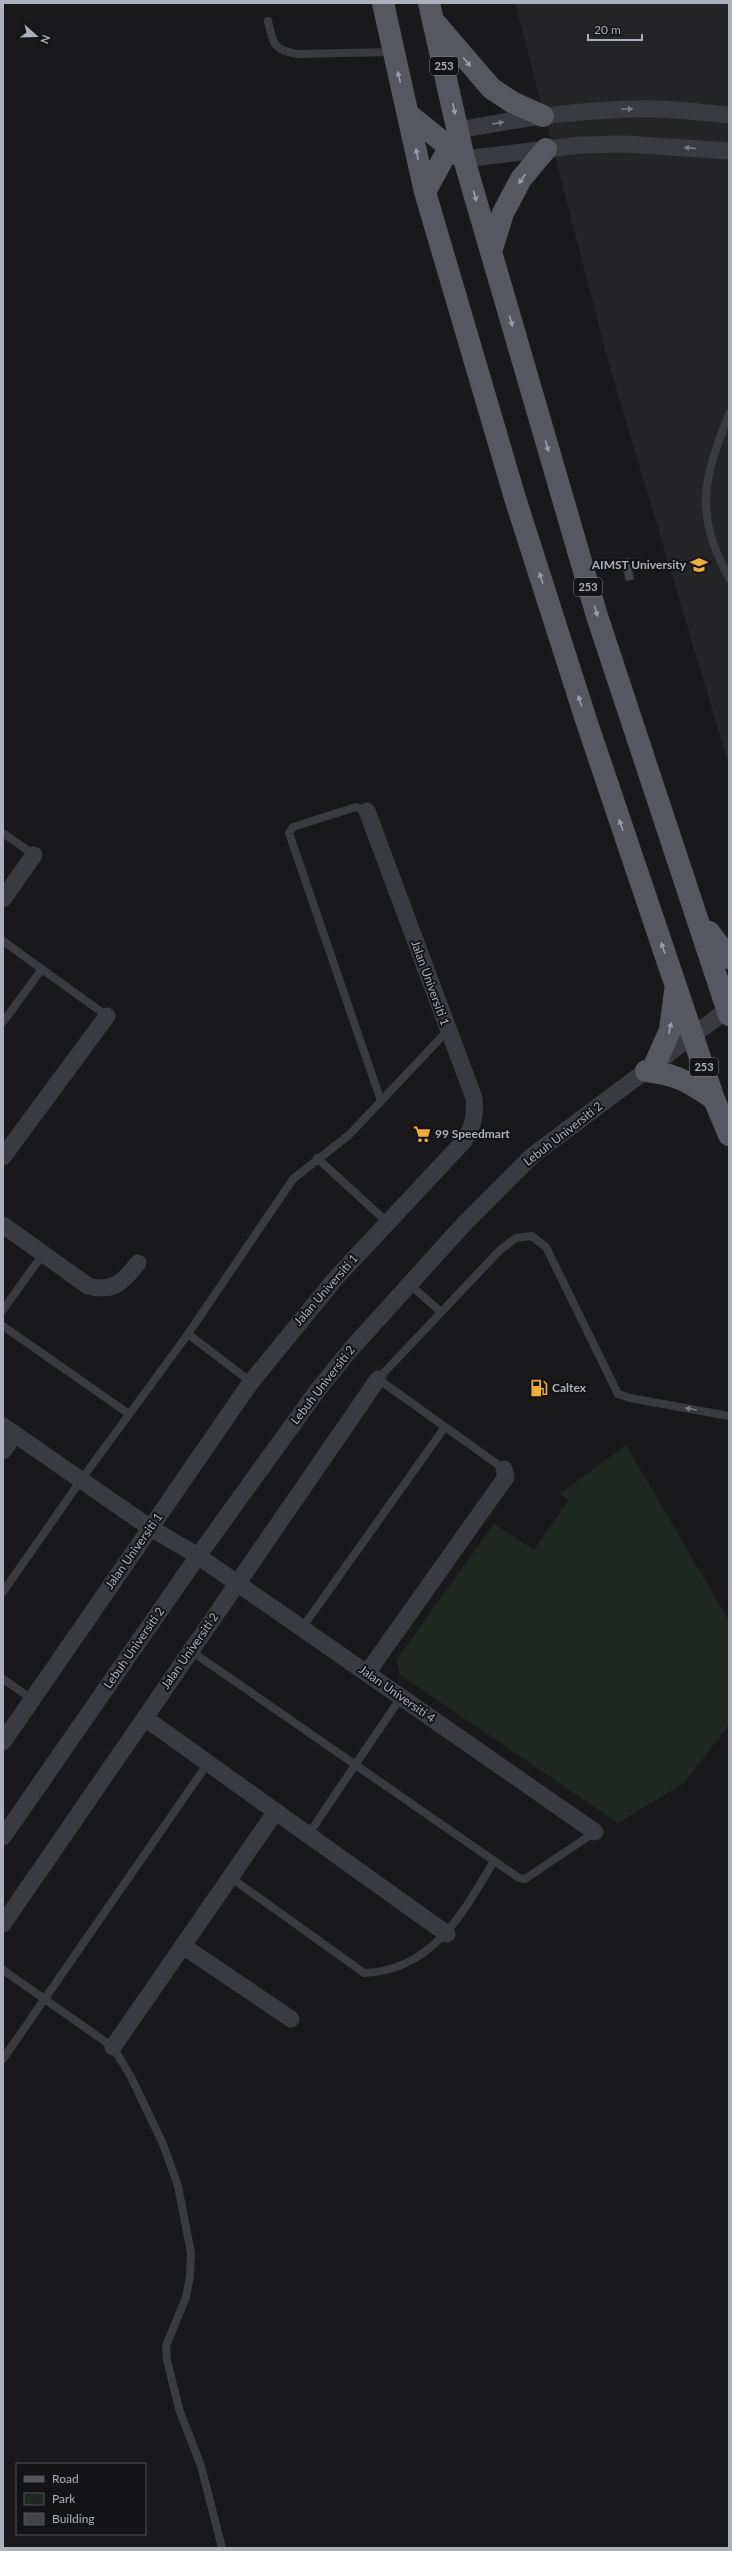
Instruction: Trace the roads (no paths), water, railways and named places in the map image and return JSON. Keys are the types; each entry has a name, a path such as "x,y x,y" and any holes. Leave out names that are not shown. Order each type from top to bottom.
{"main road":[{"name":"253","path":"383,3 425,192 518,506 587,724 714,1099 729,1135"},
{"name":"253","path":"431,12 458,145 491,252 597,616 728,1011"},
{"path":"431,12 491,88 512,102 543,116"},
{"path":"408,114 458,145 425,192"},
{"path":"491,252 503,213 521,179 546,149"},
{"path":"697,917 729,958"},
{"path":"676,985 670,1030 650,1067 687,1080 714,1099"}],"street":[{"path":"458,145 543,116 604,110 654,109 729,115"},
{"path":"458,145 546,149 580,145 625,144 729,151"},
{"name":"Jalan Universiti 1","path":"3,1742 251,1382 302,1318 388,1222 464,1141 472,1128 476,1114 474,1098 367,811"},
{"path":"3,899 34,855"},
{"name":"Lebuh Universiti 2","path":"3,1837 198,1556 317,1391 408,1283 533,1155 650,1067 728,1011"},
{"path":"3,1158 107,1016"},
{"path":"3,1226 88,1286 99,1289 114,1287 125,1279 138,1263"},
{"name":"Jalan Universiti 2","path":"3,1924 378,1379"},
{"path":"3,1451 9,1430"},
{"name":"Jalan Universiti 4","path":"9,1430 150,1527 198,1556 367,1672 595,1832"},
{"path":"367,1672 506,1477 504,1469"},
{"path":"145,1718 446,1934"},
{"path":"113,2047 276,1811"},
{"path":"183,1946 291,2019"}],"lane":[{"path":"268,21 273,42 278,48 286,52 297,54 393,52"},
{"path":"729,414 709,470 705,502 709,534 729,578"},
{"path":"367,811 356,807 292,827 289,833 381,1101"},
{"path":"3,833 34,855"},
{"path":"3,941 107,1016"},
{"path":"3,1022 42,969"},
{"path":"3,1592 81,1480 188,1334 293,1179 317,1158 334,1148 448,1030"},
{"path":"317,1158 388,1222"},
{"path":"504,1469 378,1379 500,1250 516,1238 532,1236 546,1247 618,1394 630,1398 729,1416"},
{"path":"3,1310 42,1254"},
{"path":"408,1283 441,1312"},
{"path":"3,1326 129,1414"},
{"path":"188,1334 251,1382"},
{"path":"302,1628 445,1427"},
{"path":"191,1651 519,1878 525,1879 595,1832"},
{"path":"3,1679 32,1699"},
{"path":"308,1834 401,1697"},
{"path":"3,2059 208,1763"},
{"path":"230,1877 364,1973 379,1972 417,1958 446,1934 459,1919 494,1861"},
{"path":"3,1970 113,2047 132,2077 163,2144 178,2186 191,2253 190,2277 186,2297 166,2346 167,2360 179,2410 201,2466 222,2548"}],"place":[{"name":"AIMST University","path":"699,565"},
{"name":"99 Speedmart","path":"422,1134"},
{"name":"Caltex","path":"539,1388"}]}
